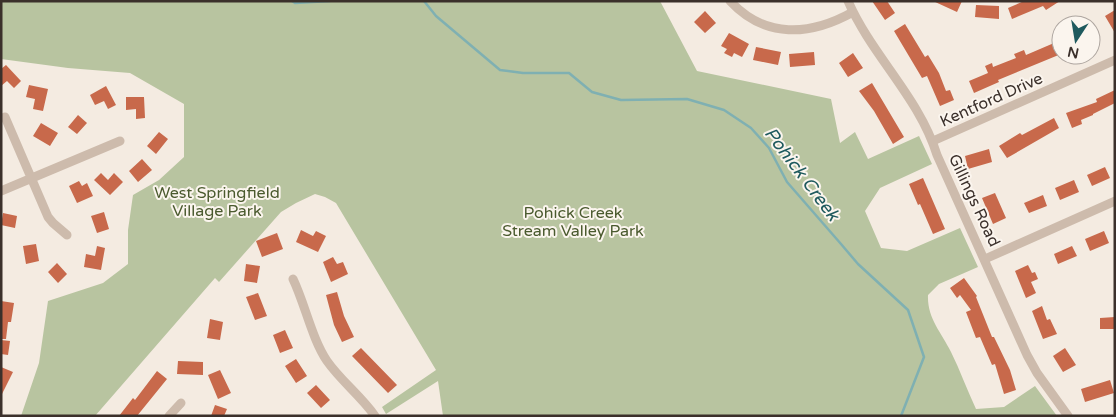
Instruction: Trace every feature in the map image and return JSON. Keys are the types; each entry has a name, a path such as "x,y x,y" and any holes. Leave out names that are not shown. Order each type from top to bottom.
{"street":[{"path":"730,1 753,20 788,30 815,28 852,12"},
{"name":"Gillings Road","path":"848,1 852,12 907,94 933,142 937,155 1027,355 1037,373 1068,416"},
{"name":"Kentford Drive","path":"933,142 1115,60"},
{"path":"5,117 48,217 67,235"},
{"path":"1,191 120,141"},
{"path":"985,259 1115,201"},
{"path":"293,279 326,360 375,416"},
{"path":"169,416 181,403"}],"green space":[{"name":"Pohick Creek Stream Valley Park","path":"1,1 660,1 697,71 831,99 840,143 855,132 868,159 919,136 932,164 880,188 865,211 881,248 907,251 960,228 978,267 939,284 928,295 928,303 935,325 954,359 976,409 1004,407 1035,386 1057,416 443,416 438,381 386,414 382,407 436,370 336,203 315,194 281,212 219,282 215,278 95,416 21,416 39,363 48,301 103,283 128,264 128,230 133,195 159,180 184,157 184,104 130,73 68,68 1,59"}],"building":[{"path":"872,1 887,1 895,13 885,20"},
{"path":"933,1 962,1 957,12"},
{"path":"1024,1 1060,1 1046,10 1043,6 1012,19 1008,8"},
{"path":"976,5 999,6 999,19 975,17"},
{"path":"1115,10 1115,33 1105,16"},
{"path":"705,11 716,23 705,33 694,22"},
{"path":"905,24 925,57 928,55 939,73 946,91 950,90 954,100 940,106 927,76 922,78 894,31"},
{"path":"729,33 749,44 742,57 734,53 732,57 724,53 727,49 721,46"},
{"path":"1051,44 1051,58 998,80 999,82 974,93 969,81 988,73 985,66 992,63 993,67 1016,58 1014,54 1024,50 1026,55"},
{"path":"756,47 781,52 778,65 753,60"},
{"path":"814,52 815,65 790,67 789,54"},
{"path":"853,53 863,68 848,77 839,63"},
{"path":"6,65 21,81 14,88 7,81 1,86 1,69"},
{"path":"872,83 904,137 893,144 874,111 859,91"},
{"path":"29,85 48,89 43,111 33,109 35,99 26,97"},
{"path":"106,86 116,105 108,109 104,101 95,105 90,95"},
{"path":"1115,90 1115,103 1081,120 1082,124 1072,128 1066,113 1097,102 1096,99"},
{"path":"126,97 144,97 145,118 136,119 136,109 126,110"},
{"path":"78,115 87,123 77,134 68,127"},
{"path":"1054,118 1059,128 1007,158 999,146 1020,133 1022,135"},
{"path":"41,123 58,133 50,146 33,136"},
{"path":"159,132 168,139 156,154 147,146"},
{"path":"989,149 992,162 968,169 965,156"},
{"path":"142,159 152,170 138,182 129,171"},
{"path":"1105,167 1110,178 1092,186 1087,175"},
{"path":"101,173 108,180 114,173 123,182 110,195 94,180"},
{"path":"923,178 945,229 933,234 909,184"},
{"path":"1074,180 1079,192 1060,200 1055,188"},
{"path":"79,181 82,186 87,183 93,196 77,203 69,186"},
{"path":"995,193 1006,218 993,224 982,198"},
{"path":"1043,195 1047,206 1029,213 1024,203"},
{"path":"104,212 109,229 97,233 91,216"},
{"path":"3,213 17,216 15,228 1,225"},
{"path":"301,230 313,236 316,231 326,236 318,252 296,242"},
{"path":"1104,231 1109,243 1090,251 1085,239"},
{"path":"277,233 283,249 262,257 256,241"},
{"path":"36,244 39,261 26,264 23,246"},
{"path":"97,246 105,248 101,270 84,267 86,254 95,256"},
{"path":"1072,246 1077,256 1058,264 1054,254"},
{"path":"333,257 337,264 343,262 348,274 331,282 323,262"},
{"path":"57,263 67,274 58,283 48,272"},
{"path":"246,264 260,266 257,283 244,281"},
{"path":"1028,265 1032,273 1035,272 1038,279 1031,282 1036,293 1026,298 1015,271"},
{"path":"964,278 977,296 992,337 994,337 1010,370 1016,390 1004,394 995,364 992,365 980,337 976,338 966,312 971,310 960,295 957,298 950,288"},
{"path":"337,292 344,316 354,337 342,342 334,325 326,295"},
{"path":"258,293 267,316 255,320 246,297"},
{"path":"1,301 14,303 11,322 8,322 6,339 1,339"},
{"path":"1042,306 1047,320 1050,319 1057,334 1043,339 1032,311"},
{"path":"1115,317 1115,329 1100,329 1100,318"},
{"path":"210,319 223,322 220,340 207,338"},
{"path":"285,330 293,348 280,353 273,335"},
{"path":"1,340 10,341 8,355 1,354"},
{"path":"361,348 397,385 388,393 352,356"},
{"path":"1065,348 1076,365 1063,372 1053,356"},
{"path":"296,359 307,376 296,383 285,366"},
{"path":"178,361 203,362 203,375 177,374"},
{"path":"1,367 13,372 1,396"},
{"path":"220,370 231,393 218,399 208,375"},
{"path":"157,371 167,379 137,416 119,416 133,398 135,400"},
{"path":"1110,380 1114,393 1085,402 1081,389"},
{"path":"316,385 330,400 321,408 307,393"},
{"path":"215,405 227,409 224,416 211,416"}],"waterway":[{"name":"Pohick Creek","path":"292,1 295,3 330,1"},
{"name":"Pohick Creek","path":"424,1 436,16 500,70 523,73 569,73 592,92 621,100 687,99 724,110 751,128 769,148 787,182 858,264 908,310 924,357 901,416"}],"park label":[{"name":"West Springfield Village Park","path":"217,201"}]}
